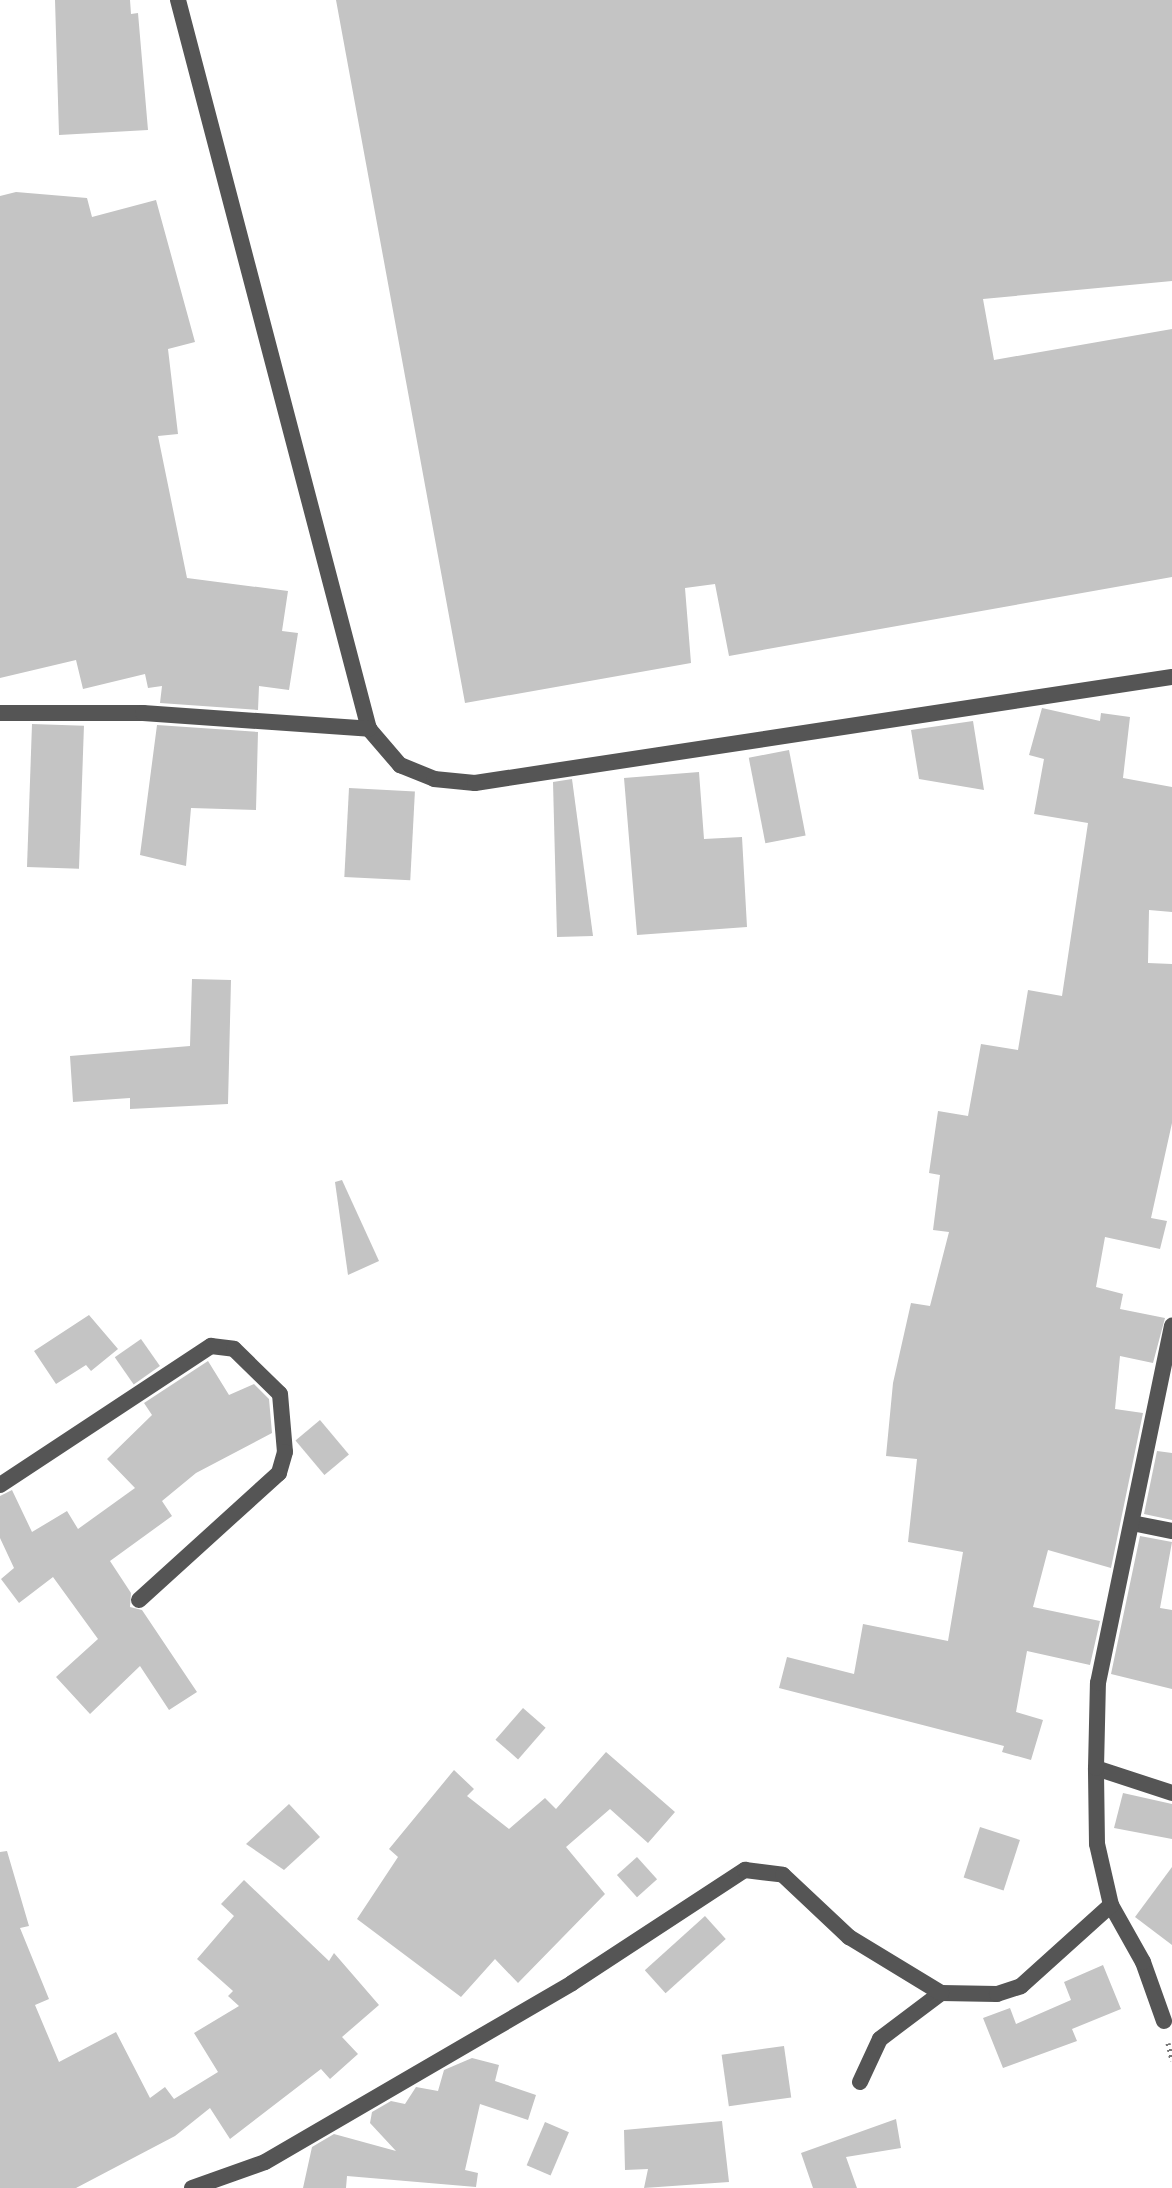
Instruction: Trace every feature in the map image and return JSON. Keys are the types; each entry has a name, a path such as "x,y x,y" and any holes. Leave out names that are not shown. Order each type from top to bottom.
{"street":[{"path":"178,0 369,729 400,765 434,779 475,783 1172,677"},
{"path":"0,713 143,713 369,729"},
{"path":"1164,2021 1143,1962 1111,1905 1097,1844 1096,1768 1098,1683 1172,1326"},
{"path":"0,1485 211,1346 234,1349 280,1394 285,1452 279,1473 139,1600"},
{"path":"1132,1523 1172,1531"},
{"path":"1096,1768 1172,1793"},
{"path":"192,2188 265,2162 572,1983 745,1870 783,1875 849,1937 941,1993 983,1996 1021,1986 1111,1905"},
{"path":"860,2082 880,2039 941,1993"}],"building":[{"path":"55,0 130,0 131,14 138,13 148,130 59,135"},
{"path":"336,0 1172,0 1172,281 983,299 994,360 1172,329 1172,577 729,656 715,584 685,588 691,663 465,703"},
{"path":"16,192 87,198 92,217 156,200 195,342 168,349 178,434 158,436 187,578 288,591 282,631 298,633 289,690 259,686 258,710 160,703 162,686 148,688 145,674 83,689 76,660 0,678 0,196"},
{"path":"1042,708 1100,721 1101,713 1130,717 1123,778 1172,787 1172,912 1149,910 1148,963 1172,964 1172,1123 1151,1218 1167,1221 1160,1249 1105,1237 1096,1287 1123,1294 1120,1309 1165,1318 1153,1363 1120,1356 1115,1409 1143,1413 1111,1568 1048,1550 1033,1607 1100,1621 1090,1665 1027,1651 1016,1712 1043,1720 1031,1760 1002,1752 1004,1746 779,1688 787,1657 854,1674 863,1624 948,1641 963,1552 908,1542 917,1459 886,1456 893,1383 911,1303 930,1306 949,1232 933,1230 940,1175 929,1173 938,1111 968,1116 981,1044 1018,1050 1028,990 1062,996 1088,823 1034,814 1044,759 1029,755"},
{"path":"973,721 984,790 919,779 911,730"},
{"path":"32,724 84,726 79,869 27,867"},
{"path":"157,725 258,732 256,810 191,808 186,866 140,855"},
{"path":"789,750 806,835 765,843 749,758"},
{"path":"699,772 704,839 742,837 747,927 637,935 624,778"},
{"path":"572,779 593,936 557,937 553,782"},
{"path":"349,788 415,791 410,880 344,877"},
{"path":"192,979 231,980 228,1104 130,1109 130,1098 73,1102 70,1056 190,1046"},
{"path":"342,1180 379,1261 348,1275 335,1182"},
{"path":"89,1315 118,1349 91,1371 86,1365 56,1384 34,1351"},
{"path":"141,1339 160,1366 134,1384 115,1357"},
{"path":"208,1361 229,1395 254,1384 269,1399 272,1433 196,1473 162,1501 172,1516 110,1561 131,1593 130,1607 142,1610 197,1692 169,1710 140,1666 90,1714 56,1677 98,1639 53,1577 19,1603 1,1579 14,1568 0,1538 0,1496 12,1490 32,1532 67,1511 78,1529 135,1488 107,1459 152,1415 144,1403"},
{"path":"320,1420 349,1454 324,1475 295,1441"},
{"path":"1157,1451 1172,1453 1172,1520 1144,1514"},
{"path":"1140,1536 1172,1542 1160,1608 1172,1610 1172,1689 1111,1674"},
{"path":"523,1708 546,1728 518,1759 495,1740"},
{"path":"606,1752 675,1812 648,1843 610,1809 566,1847 605,1894 518,1983 495,1959 461,1997 357,1919 398,1857 389,1849 454,1770 474,1789 467,1796 509,1829 545,1798 556,1809"},
{"path":"1123,1793 1172,1804 1172,1839 1114,1828"},
{"path":"289,1804 320,1837 284,1870 246,1844"},
{"path":"980,1827 1020,1840 1004,1890 964,1877"},
{"path":"7,1851 29,1926 20,1928 49,1999 35,2005 59,2062 116,2032 150,2098 165,2087 174,2099 218,2072 194,2033 239,2006 228,1996 233,1991 197,1959 234,1916 221,1904 244,1880 329,1961 334,1953 379,2005 342,2037 358,2054 330,2079 321,2069 230,2139 210,2108 175,2136 76,2188 0,2188 0,1852"},
{"path":"637,1857 657,1879 637,1897 617,1875"},
{"path":"1172,1867 1172,1945 1135,1917"},
{"path":"705,1916 726,1939 666,1993 645,1970"},
{"path":"1103,1965 1121,2009 1072,2029 1077,2041 1003,2068 983,2018 1010,2008 1016,2024 1071,2000 1064,1982"},
{"path":"784,2046 791,2097 729,2106 722,2055"},
{"path":"472,2058 499,2065 495,2081 536,2095 528,2120 480,2104 465,2170 478,2173 476,2187 347,2176 346,2188 303,2188 312,2147 334,2134 396,2151 370,2123 372,2112 391,2101 405,2104 416,2087 438,2091 444,2070"},
{"path":"896,2119 901,2148 846,2157 857,2188 813,2188 801,2153"},
{"path":"722,2121 729,2182 644,2188 648,2169 625,2170 624,2130"},
{"path":"545,2122 569,2132 551,2175 527,2165"}]}
